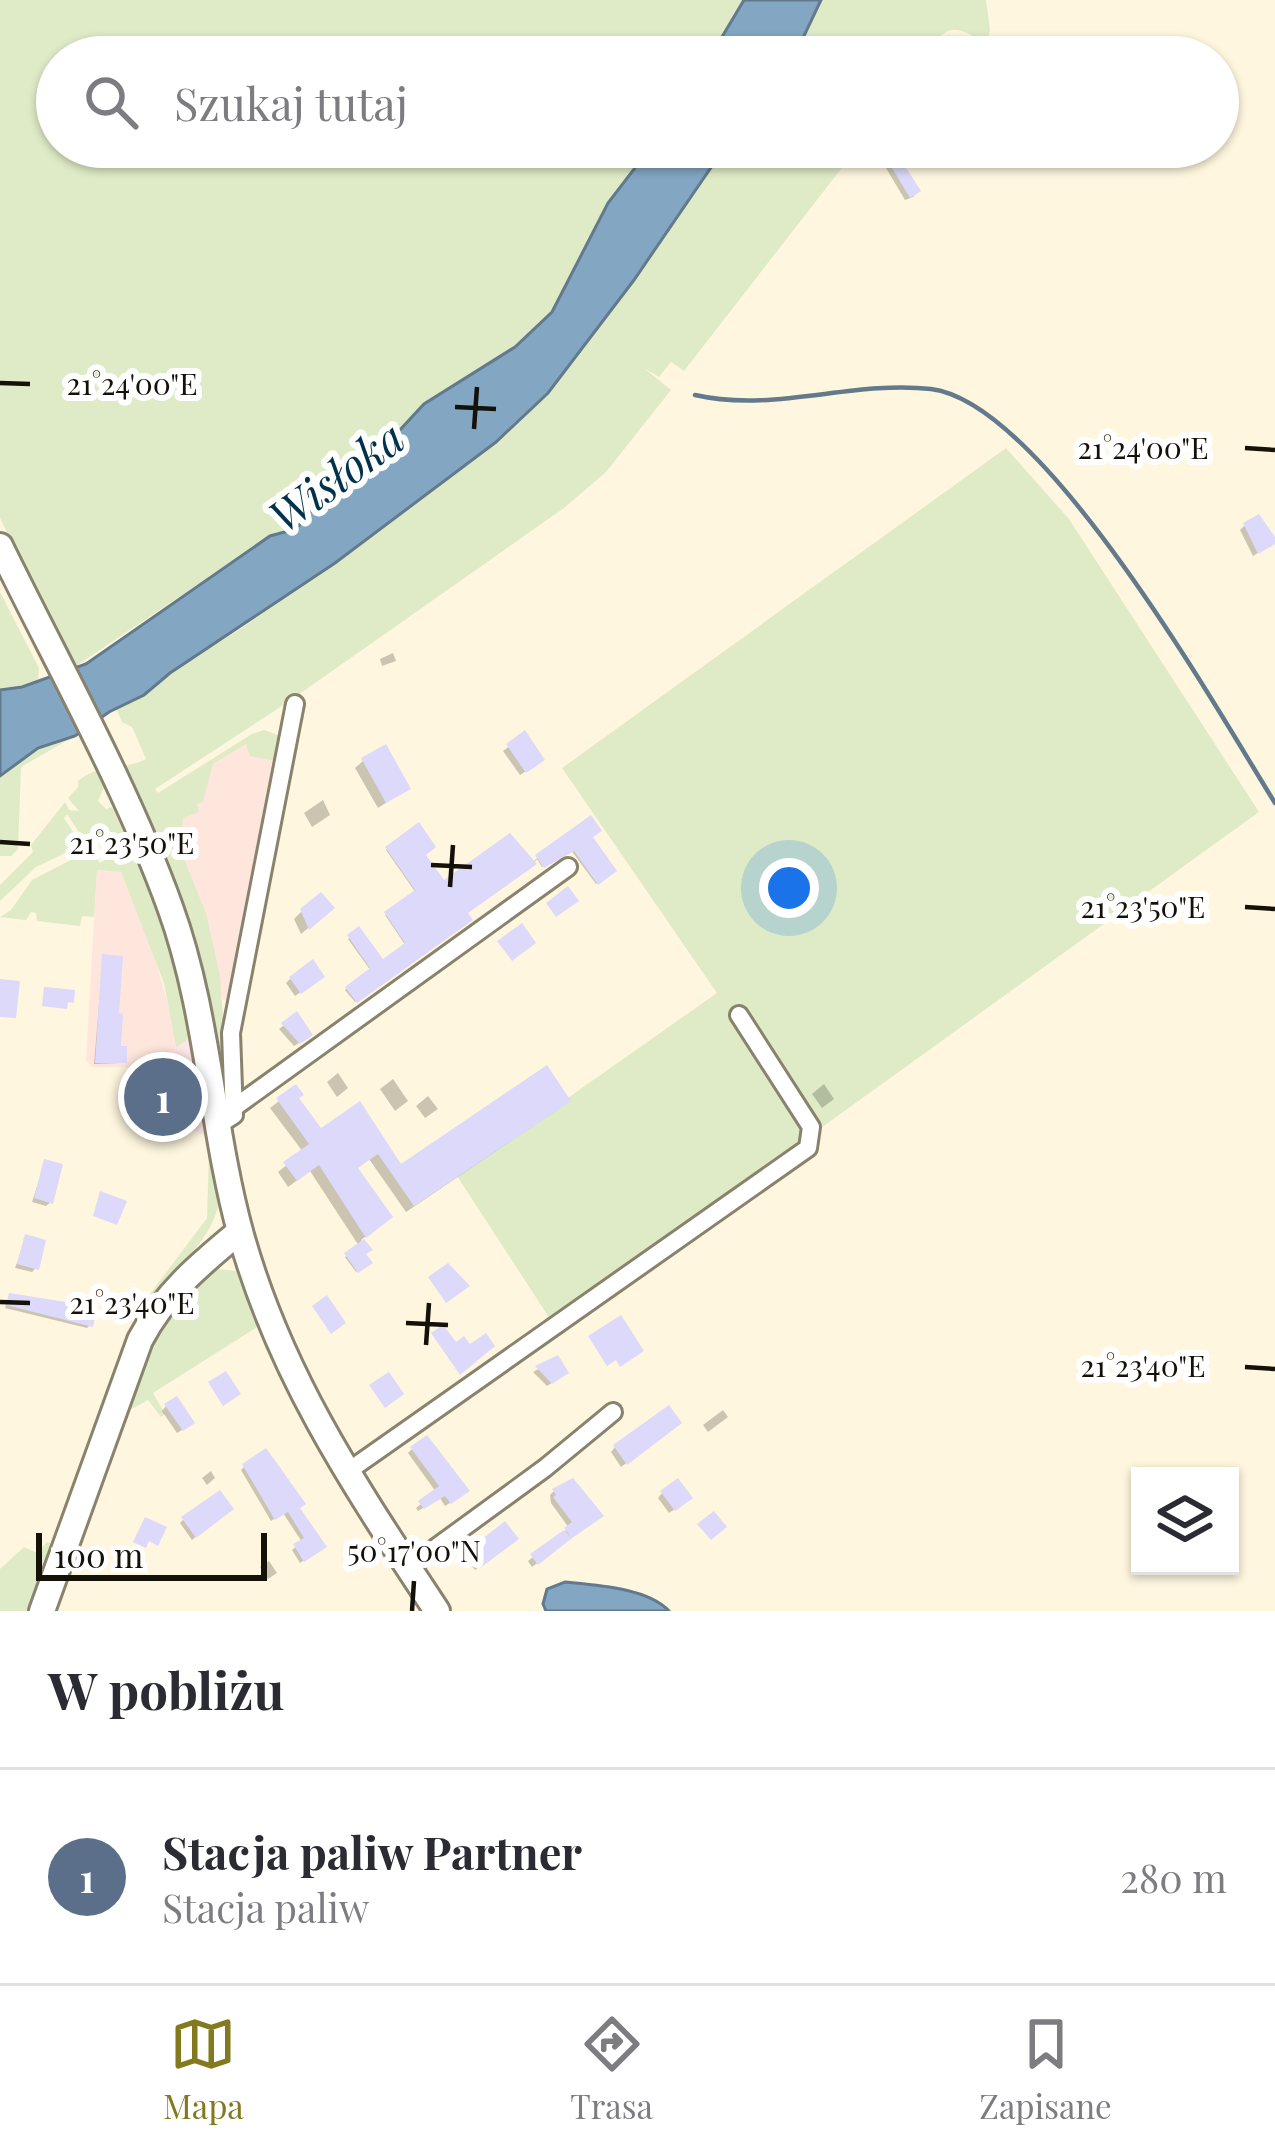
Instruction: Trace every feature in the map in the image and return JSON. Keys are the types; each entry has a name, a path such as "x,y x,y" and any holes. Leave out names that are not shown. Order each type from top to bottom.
{"street":[{"path":"0,546 170,906 227,1115 240,1231 274,1336 296,1386 437,1611"},
{"path":"227,1115 231,1033 295,704"},
{"path":"227,1115 568,867"},
{"path":"347,1472 808,1148 811,1126 739,1015"},
{"path":"43,1611 140,1340 182,1280 240,1231"},
{"path":"408,1568 614,1412"}],"shaded area":[{"path":"247,743 280,744 232,1000 223,1000 160,809 213,764"},
{"path":"97,870 121,872 151,944 174,1026 177,1068 92,1067 86,1060"},
{"path":"191,1031 214,1142 183,1124 168,1132 130,1127 132,1067 176,1068 176,1047"}],"green space":[{"path":"0,0 744,0 723,36 36,36 36,168 635,168 608,203 552,311 515,347 424,404 397,433 355,459 296,529 270,536 73,668 0,518"},
{"path":"821,0 986,0 990,30 989,36 952,30 941,36 804,36"},
{"path":"711,168 842,168 684,371 671,362 659,377 644,368 671,390 606,472 564,508 288,702 155,789 158,793 252,734 264,730 284,737 277,761 250,756 246,744 213,764 203,802 197,804 199,812 183,818 180,849 206,913 220,976 226,1099 198,956 133,789 133,778 127,776 103,789 98,801 106,809 112,807 174,951 191,1031 186,1041 176,1047 164,983 121,872 97,870 94,917 82,916 80,926 37,921 36,913 31,912 26,920 0,917 11,910 32,880 90,850 100,863 110,857 103,841 109,828 86,843 67,814 64,818 82,845 36,867 0,901 0,885 33,852 31,845 65,802 69,810 79,811 68,798 78,781 94,772 146,759 132,727 122,722 116,708 144,695 242,628 496,442 548,393"},
{"path":"1006,448 1069,519 1259,812 552,1322 457,1176 717,993 562,768"},
{"path":"0,592 39,668 38,682 0,690"},
{"path":"75,736 21,767 18,849 11,856 0,856 0,776 38,747"},
{"path":"209,1153 218,1176 220,1198 215,1217 192,1254 148,1306 150,1294 207,1218"},
{"path":"218,1269 236,1271 257,1327 153,1393 165,1414 161,1417 148,1400 132,1409 128,1406 161,1329 185,1296"},
{"path":"47,1542 60,1546 35,1611 0,1611 0,1569 24,1547 37,1553"}],"water":[{"path":"744,0 821,0 804,36 723,36"},
{"path":"635,168 711,168 548,393 496,442 335,563 144,695 75,736 38,748 0,776 0,690 86,664 270,536 296,529 355,459 397,433 424,404 515,347 552,312 608,203"},
{"path":"565,1582 635,1593 669,1611 546,1611 547,1589"}],"building":[{"path":"892,168 906,168 921,191 910,198"},
{"path":"1259,514 1275,544 1258,554 1243,523"},
{"path":"525,730 545,760 526,773 506,744"},
{"path":"386,744 411,789 386,803 361,758"},
{"path":"591,815 602,831 593,837 617,871 598,885 574,851 544,868 535,855"},
{"path":"419,822 436,847 426,855 444,880 510,833 537,864 468,913 473,920 357,1003 345,987 370,968 347,935 359,926 383,959 405,943 384,912 415,890 385,847"},
{"path":"568,886 579,901 556,917 546,903"},
{"path":"321,892 335,908 309,930 300,909"},
{"path":"522,923 536,943 512,961 497,941"},
{"path":"102,954 123,956 119,1013 123,1014 121,1046 127,1046 127,1063 95,1063"},
{"path":"313,959 325,977 301,994 289,977"},
{"path":"0,979 20,981 16,1018 0,1017"},
{"path":"44,987 75,990 74,1003 68,1002 67,1009 42,1006"},
{"path":"297,1011 313,1035 300,1044 281,1023"},
{"path":"547,1065 571,1101 414,1206 378,1154 358,1168 393,1217 366,1238 319,1165 297,1181 283,1162 309,1144 276,1098 296,1084 304,1095 299,1098 321,1128 360,1101 401,1164"},
{"path":"132,1083 158,1084 157,1109 131,1107"},
{"path":"44,1159 63,1164 53,1204 34,1198"},
{"path":"100,1191 127,1201 117,1225 93,1216"},
{"path":"25,1234 46,1240 39,1270 17,1264"},
{"path":"364,1239 373,1250 366,1254 373,1263 358,1273 344,1253"},
{"path":"448,1263 470,1286 446,1303 428,1277"},
{"path":"9,1293 97,1307 93,1327 6,1305"},
{"path":"327,1295 346,1323 331,1334 312,1306"},
{"path":"621,1315 644,1351 620,1367 616,1360 607,1366 588,1336"},
{"path":"443,1325 456,1342 464,1336 470,1344 486,1333 495,1346 460,1375 431,1333"},
{"path":"558,1355 569,1373 552,1384 535,1366"},
{"path":"226,1371 241,1394 223,1406 208,1382"},
{"path":"389,1372 404,1394 385,1408 369,1385"},
{"path":"177,1396 195,1423 183,1431 164,1404"},
{"path":"669,1405 682,1423 627,1465 613,1445"},
{"path":"427,1435 470,1491 451,1504 445,1496 424,1509 418,1501 439,1486 410,1447"},
{"path":"266,1448 306,1504 300,1508 327,1547 304,1562 293,1544 304,1538 288,1512 275,1520 242,1464"},
{"path":"573,1478 604,1516 572,1538 564,1528 572,1522 552,1489"},
{"path":"678,1478 693,1498 675,1511 660,1491"},
{"path":"220,1490 234,1509 196,1538 181,1517"},
{"path":"714,1511 727,1527 711,1540 697,1524"},
{"path":"145,1517 167,1527 158,1546 149,1541 146,1548 133,1542"},
{"path":"505,1521 519,1539 480,1568 467,1551"},
{"path":"564,1530 572,1538 538,1565 530,1554"}],"waterway":[{"path":"695,395 725,400 784,399 901,387 931,389 976,407 1024,446 1074,501 1170,634 1275,803"}],"place":[{"name":"Stacja paliw Partner","path":"163,1097"}],"water label":[{"name":"Wisłoka","path":"335,475"}]}
